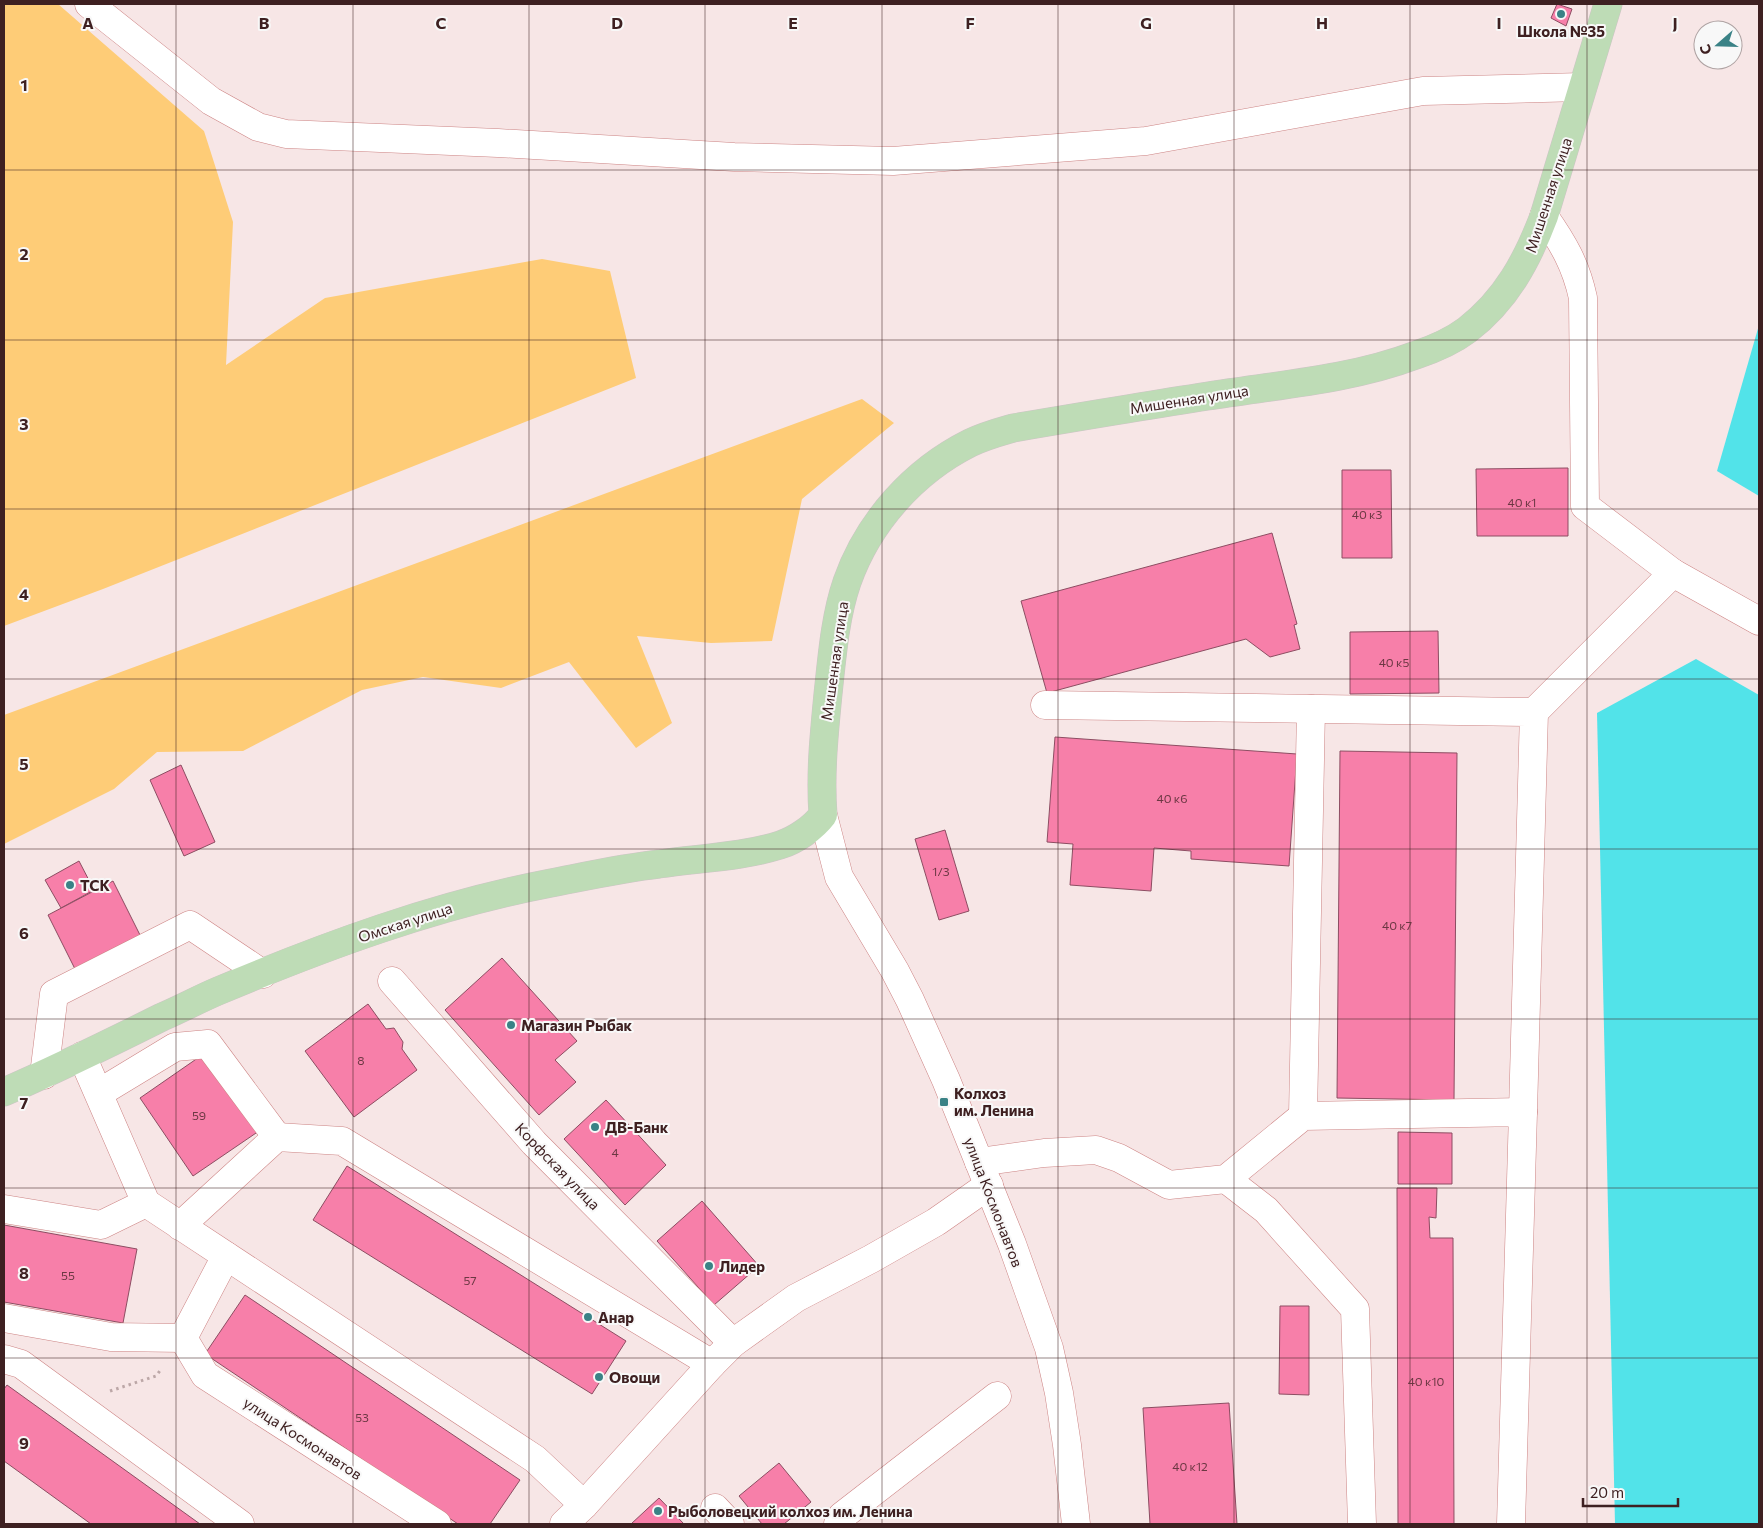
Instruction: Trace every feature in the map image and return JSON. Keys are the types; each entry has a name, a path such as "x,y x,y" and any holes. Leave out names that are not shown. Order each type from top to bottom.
{"main road":[{"name":"Мишенная улица","path":"823,816 821,770 830,668 839,613 847,582 860,552 876,523 916,480 955,451 971,442 1013,428 1338,376 1397,362 1440,346 1466,331 1488,312 1506,291 1525,263 1544,216 1608,4"},
{"name":"Омская улица","path":"4,1092 44,1075 217,991 397,923 529,887 635,866 742,853 781,845 805,832 823,816"}],"street":[{"path":"89,4 211,101 258,127 286,134 488,142 734,157 893,161 1146,141 1423,91 1582,87"},
{"path":"1544,216 1569,255 1579,278 1583,298 1585,506 1673,574 1759,621"},
{"path":"1511,1524 1534,712 1673,574"},
{"path":"1045,705 1534,712"},
{"path":"1303,1116 1311,709"},
{"name":"улица Космонавтов","path":"823,816 839,877 895,971 939,1064 984,1173 1049,1348 1059,1393 1067,1445 1076,1524"},
{"path":"44,1075 54,994 190,925 263,974"},
{"name":"Корфская улица","path":"392,981 534,1143 733,1343"},
{"path":"99,1093 175,1047 208,1044 277,1138"},
{"path":"82,1056 146,1203 535,1459 584,1506"},
{"path":"564,1524 584,1506 733,1343 796,1298 871,1259 936,1222 984,1173 1044,1153 1096,1150 1119,1158 1169,1185 1226,1178 1303,1116 1523,1112"},
{"path":"180,1226 277,1138 342,1141 712,1364"},
{"path":"1226,1178 1266,1210 1355,1308 1362,1524"},
{"path":"4,1209 101,1225 146,1203"},
{"path":"4,1318 111,1336 182,1338 226,1256"},
{"name":"улица Космонавтов","path":"182,1338 205,1375 437,1524"},
{"path":"4,1359 21,1364 240,1524"},
{"path":"838,1524 842,1516 997,1396"}],"path":[{"path":"74,1403 156,1376"}],"shaded area":[{"path":"4,4 58,4 204,131 233,222 226,365 325,298 542,259 610,271 636,378 103,589 4,626"},
{"path":"862,399 894,423 802,499 772,641 711,643 637,636 672,723 636,748 569,662 501,688 423,677 362,690 243,751 157,752 114,789 4,844 4,715"}],"water":[{"path":"1759,325 1759,496 1717,471"},
{"path":"1696,659 1759,695 1759,1524 1615,1524 1597,713"}],"building":[{"name":"Школа №35","path":"1557,4 1572,9 1566,26 1551,18"},
{"path":"1568,468 1568,536 1477,536 1476,469"},
{"path":"1342,470 1391,470 1392,558 1342,558"},
{"path":"1272,533 1297,624 1294,625 1300,649 1270,657 1246,639 1047,693 1021,601"},
{"path":"1438,631 1439,693 1350,694 1350,632"},
{"path":"1055,737 1297,754 1289,866 1191,859 1191,851 1154,848 1151,891 1070,885 1073,844 1047,842"},
{"path":"1340,751 1457,753 1454,1100 1337,1098"},
{"path":"181,765 215,842 184,856 150,780"},
{"path":"945,830 969,911 939,920 915,839"},
{"name":"TCK","path":"79,861 94,890 61,908 45,880"},
{"path":"113,881 141,937 75,969 48,915"},
{"name":"Магазин Рыбак","path":"502,958 577,1041 555,1060 576,1082 539,1115 445,1010"},
{"path":"368,1004 386,1029 394,1028 403,1042 402,1049 417,1070 354,1117 305,1051"},
{"path":"205,1053 259,1131 193,1176 140,1098"},
{"path":"606,1100 666,1165 625,1205 564,1139"},
{"path":"1398,1132 1452,1133 1452,1184 1398,1184"},
{"path":"347,1166 626,1341 592,1394 313,1220"},
{"path":"1397,1188 1437,1188 1436,1218 1429,1217 1430,1238 1453,1238 1454,1524 1398,1524"},
{"path":"702,1201 759,1266 714,1305 657,1241"},
{"path":"4,1225 137,1249 123,1323 4,1302"},
{"path":"245,1295 520,1480 490,1524 458,1524 205,1354"},
{"path":"1280,1306 1309,1306 1309,1395 1279,1394"},
{"path":"7,1385 200,1524 91,1524 4,1461 4,1389"},
{"path":"1229,1403 1237,1524 1150,1524 1143,1408"},
{"path":"779,1463 811,1502 784,1524 762,1524 739,1496"},
{"name":"Рыболовецкий колхоз им. Ленина","path":"659,1498 684,1524 631,1524"}],"place":[{"name":"Школа №35","path":"1561,14"},
{"name":"TCK","path":"70,885"},
{"name":"Магазин Рыбак","path":"511,1025"},
{"name":"Колхоз им. Ленина","path":"944,1102"},
{"name":"ДВ-Банк","path":"595,1127"},
{"name":"Лидер","path":"709,1266"},
{"name":"Анар","path":"588,1317"},
{"name":"Овощи","path":"599,1377"},
{"name":"Рыболовецкий колхоз им. Ленина","path":"658,1511"}]}
